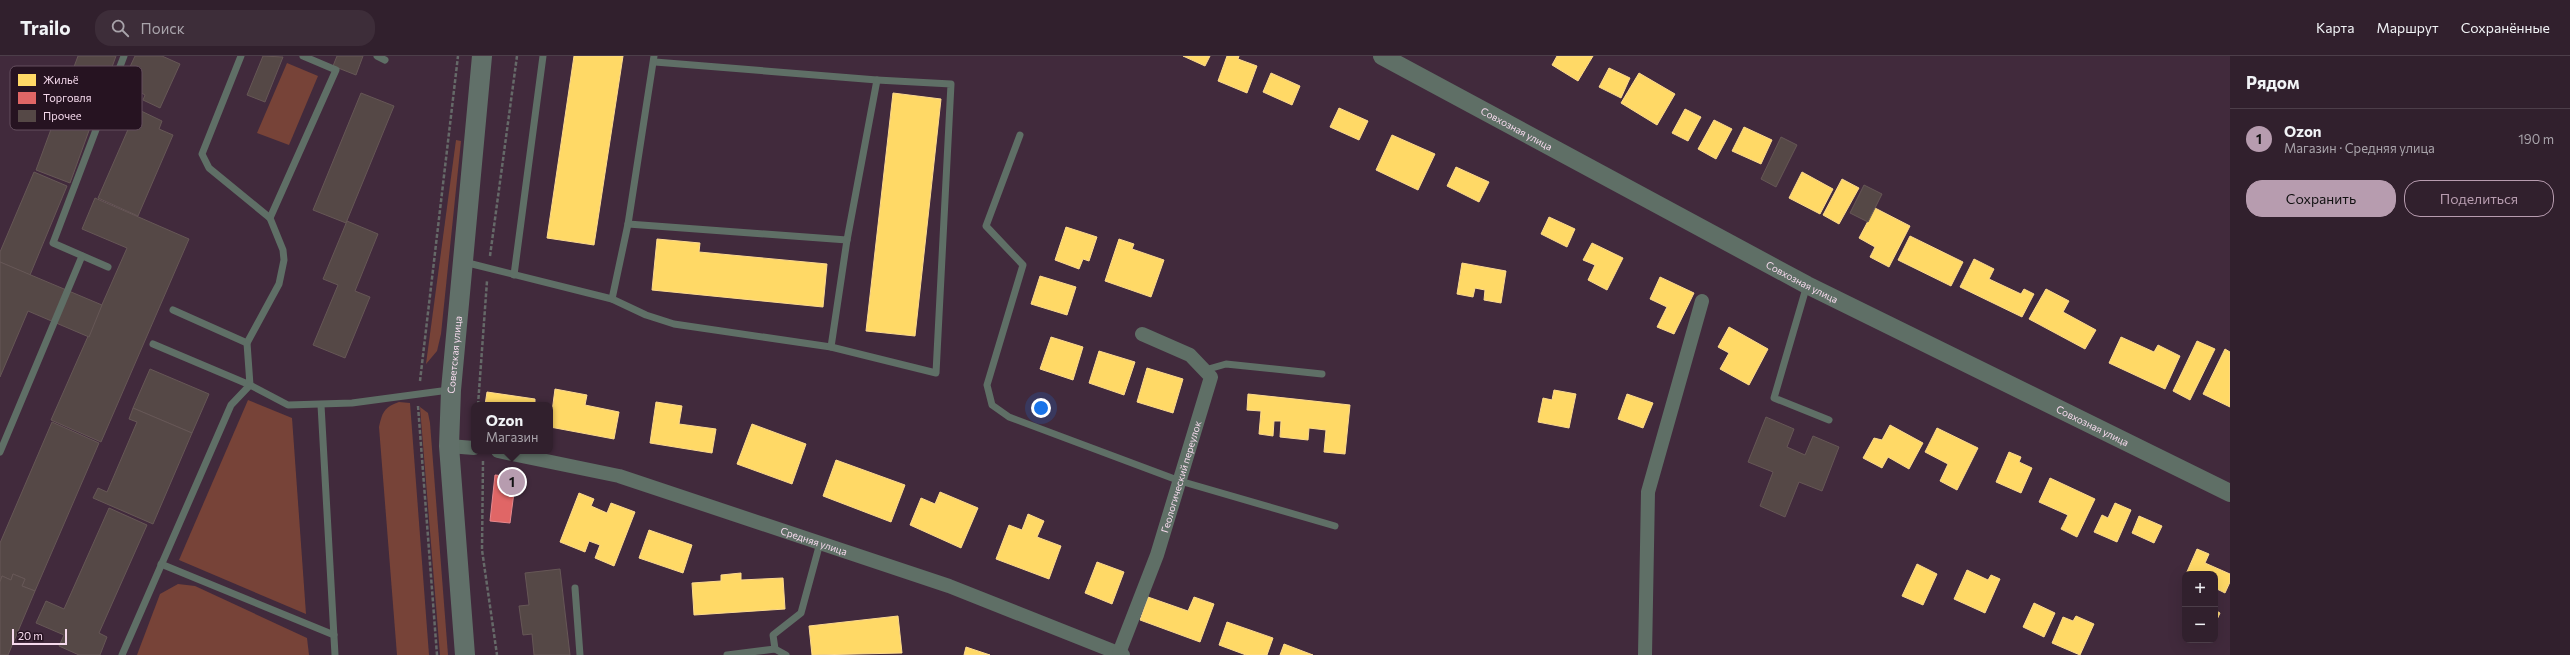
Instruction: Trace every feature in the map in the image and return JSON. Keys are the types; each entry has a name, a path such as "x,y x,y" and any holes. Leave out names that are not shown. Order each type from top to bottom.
{"main road":[{"name":"Советская улица","path":"465,655 449,446 451,390 482,56"}],"street":[{"name":"Совхозная улица","path":"1382,56 1807,286 2230,493"},
{"path":"1645,655 1648,492 1702,301"},
{"name":"Геологический переулок","path":"1121,654 1157,555 1211,377 1190,355 1142,334"},
{"path":"449,446 471,448"},
{"name":"Средняя улица","path":"513,454 619,476 948,586 1121,654"}],"lane":[{"path":"120,66 124,56"},
{"path":"122,655 231,405 250,385 247,343 282,275 283,250 270,218 209,168 202,154 241,56"},
{"path":"270,218 336,70 303,56"},
{"path":"377,56 385,60"},
{"path":"514,275 543,56"},
{"path":"463,262 612,299 646,315 674,324 831,347 936,373 951,84 877,80 655,59 628,224 612,299"},
{"path":"831,347 847,240 877,80"},
{"path":"96,130 53,243 108,267"},
{"path":"1020,135 986,226 1023,265 987,385 992,405 1009,417 1180,481 1335,526"},
{"path":"628,224 847,240"},
{"path":"0,452 82,256"},
{"path":"1807,286 1774,398 1829,420"},
{"path":"173,310 247,343"},
{"path":"153,344 250,385 288,405 321,405 451,390"},
{"path":"1204,370 1226,364 1322,374"},
{"path":"321,405 335,655"},
{"path":"775,649 773,635 801,613 820,543"},
{"path":"161,564 334,636"},
{"path":"575,588 580,655"},
{"path":"727,655 775,649 786,655"}],"path":[{"path":"478,402 488,268 517,56"},
{"path":"483,459 482,550 497,655"}],"shaded area":[{"path":"287,63 318,76 289,145 257,133"},
{"path":"456,140 461,141 441,334 437,351 426,364"},
{"path":"248,400 292,418 306,614 179,560"},
{"path":"399,402 410,403 429,655 397,655 379,427 384,411 390,406"},
{"path":"420,407 428,413 430,423 448,655 440,655"},
{"path":"178,584 195,586 307,638 309,655 137,655 160,594"}],"building: Жильё":[{"path":"574,56 623,56 594,245 547,238"},
{"path":"1183,56 1210,56 1205,66"},
{"path":"1227,56 1239,56 1238,59 1257,66 1247,93 1218,81"},
{"path":"1557,56 1593,56 1578,81 1552,65"},
{"path":"1609,68 1630,78 1621,98 1599,87"},
{"path":"1271,73 1300,86 1292,105 1263,92"},
{"path":"1639,73 1675,94 1657,125 1621,103"},
{"path":"893,93 941,99 915,336 866,331"},
{"path":"1339,108 1368,121 1359,140 1330,127"},
{"path":"1685,109 1701,117 1688,141 1672,133"},
{"path":"1714,120 1732,129 1716,159 1698,149"},
{"path":"1744,127 1772,140 1761,164 1732,151"},
{"path":"1392,135 1435,154 1418,190 1376,170"},
{"path":"1456,167 1489,182 1479,202 1447,186"},
{"path":"1802,172 1833,189 1820,214 1789,198"},
{"path":"1842,179 1859,188 1839,224 1823,215"},
{"path":"1875,208 1910,226 1889,267 1870,257 1875,247 1859,238"},
{"path":"1549,217 1575,229 1567,247 1541,234"},
{"path":"1066,227 1097,237 1089,261 1083,259 1079,269 1055,260"},
{"path":"1910,236 1963,262 1951,286 1898,260"},
{"path":"657,239 700,243 699,252 827,264 823,307 652,290"},
{"path":"1119,239 1134,244 1132,249 1164,260 1151,297 1105,281"},
{"path":"1592,243 1623,258 1607,290 1588,280 1595,265 1583,260"},
{"path":"1974,259 1994,269 1989,279 2021,294 2024,289 2034,294 2022,317 1960,287"},
{"path":"1462,263 1506,271 1501,303 1484,300 1485,290 1475,288 1473,297 1457,294"},
{"path":"1040,276 1076,287 1067,315 1031,304"},
{"path":"1660,277 1694,293 1674,334 1657,327 1667,307 1650,299"},
{"path":"2046,289 2069,301 2063,312 2096,330 2085,349 2029,319"},
{"path":"1729,327 1768,349 1749,385 1720,369 1729,353 1718,347"},
{"path":"1051,337 1083,347 1073,380 1040,369"},
{"path":"2121,337 2154,352 2158,345 2180,356 2165,389 2109,363"},
{"path":"2197,341 2215,349 2190,400 2173,391"},
{"path":"2225,349 2230,352 2230,407 2203,394"},
{"path":"1099,351 1135,362 1124,395 1089,383"},
{"path":"1147,368 1183,379 1173,413 1137,402"},
{"path":"555,389 587,395 585,405 619,412 614,439 553,428 553,404"},
{"path":"1554,390 1576,394 1569,428 1538,422 1543,398 1552,400"},
{"path":"487,392 535,399 535,402 485,402"},
{"path":"1248,394 1350,405 1345,454 1324,452 1326,430 1309,428 1308,440 1280,437 1281,421 1274,421 1273,436 1259,434 1261,411 1247,410"},
{"path":"1627,394 1653,403 1643,428 1618,419"},
{"path":"656,402 682,406 679,424 716,429 712,453 650,443"},
{"path":"752,424 806,444 792,484 737,464"},
{"path":"1890,425 1923,443 1909,469 1888,457 1882,468 1863,458 1874,438 1882,440"},
{"path":"1937,428 1978,448 1957,490 1940,481 1948,464 1925,452"},
{"path":"2009,452 2021,457 2019,462 2032,468 2021,493 1996,482"},
{"path":"836,460 905,485 891,522 823,496"},
{"path":"2050,478 2095,499 2077,537 2061,529 2068,515 2039,502"},
{"path":"940,492 978,508 961,548 910,525 921,498 935,504"},
{"path":"579,493 594,499 591,506 607,513 611,503 635,512 614,566 595,558 600,545 589,541 585,552 560,542"},
{"path":"2115,503 2131,510 2117,542 2094,532 2102,515 2108,518"},
{"path":"1028,514 1044,521 1037,537 1061,546 1049,579 996,559 1009,525 1022,530"},
{"path":"2139,516 2162,526 2154,543 2132,533"},
{"path":"649,530 692,545 683,573 639,558"},
{"path":"2197,549 2209,554 2205,563 2230,574 2230,582 2225,593 2218,590 2218,571 2187,571"},
{"path":"1097,562 1124,572 1112,604 1085,593"},
{"path":"1917,564 1937,574 1923,605 1902,596"},
{"path":"1967,570 1988,580 1991,575 2000,579 1985,613 1954,599"},
{"path":"741,573 741,580 783,578 785,609 694,615 692,583 721,581 721,575"},
{"path":"1148,597 1188,611 1194,597 1214,604 1200,642 1140,620"},
{"path":"2034,603 2055,613 2044,637 2023,627"},
{"path":"898,616 902,653 812,655 809,626"},
{"path":"2076,616 2094,624 2080,655 2052,643 2063,617 2073,621"},
{"path":"1227,622 1273,638 1267,655 1246,655 1219,645"},
{"path":"1284,644 1313,655 1280,655"},
{"path":"966,647 990,655 964,655"}],"building: Торговля":[{"path":"495,475 516,477 510,523 490,521"}],"building: Прочее":[{"path":"78,56 116,56 112,66 74,66"},
{"path":"135,56 162,56 180,64 160,108 143,100 145,95 142,93 142,66 130,66"},
{"path":"263,56 283,57 265,102 247,95"},
{"path":"337,56 363,56 356,75 333,66"},
{"path":"361,93 394,106 346,223 313,210"},
{"path":"142,111 162,121 159,129 173,135 138,216 98,198 128,130 142,130"},
{"path":"51,130 89,130 70,183 36,170"},
{"path":"1781,137 1797,145 1776,187 1761,179"},
{"path":"34,172 67,186 30,275 0,262 0,252"},
{"path":"1864,185 1882,194 1868,222 1850,213"},
{"path":"95,198 189,239 101,442 51,420 127,248 82,229"},
{"path":"347,221 378,234 355,291 370,297 345,358 313,345 338,285 323,279"},
{"path":"0,262 102,305 89,337 28,311 0,377"},
{"path":"150,369 209,394 192,433 133,408"},
{"path":"133,408 192,433 153,524 93,498 98,488 107,492 137,422 129,419"},
{"path":"1766,417 1794,429 1787,447 1805,455 1813,436 1839,447 1822,491 1799,482 1785,517 1760,506 1773,472 1748,462"},
{"path":"52,422 99,443 35,591 22,586 25,579 13,574 11,580 2,576 0,582 0,543"},
{"path":"109,508 147,525 99,633 107,637 100,655 79,655 59,646 64,635 36,623 46,601 64,609"},
{"path":"560,569 570,655 534,655 532,634 523,635 519,606 529,605 525,573"},
{"path":"13,574 25,579 22,586 35,591 8,655 0,655 0,582 2,576 11,580"}],"place":[{"name":"Ozon","path":"512,482"}]}
